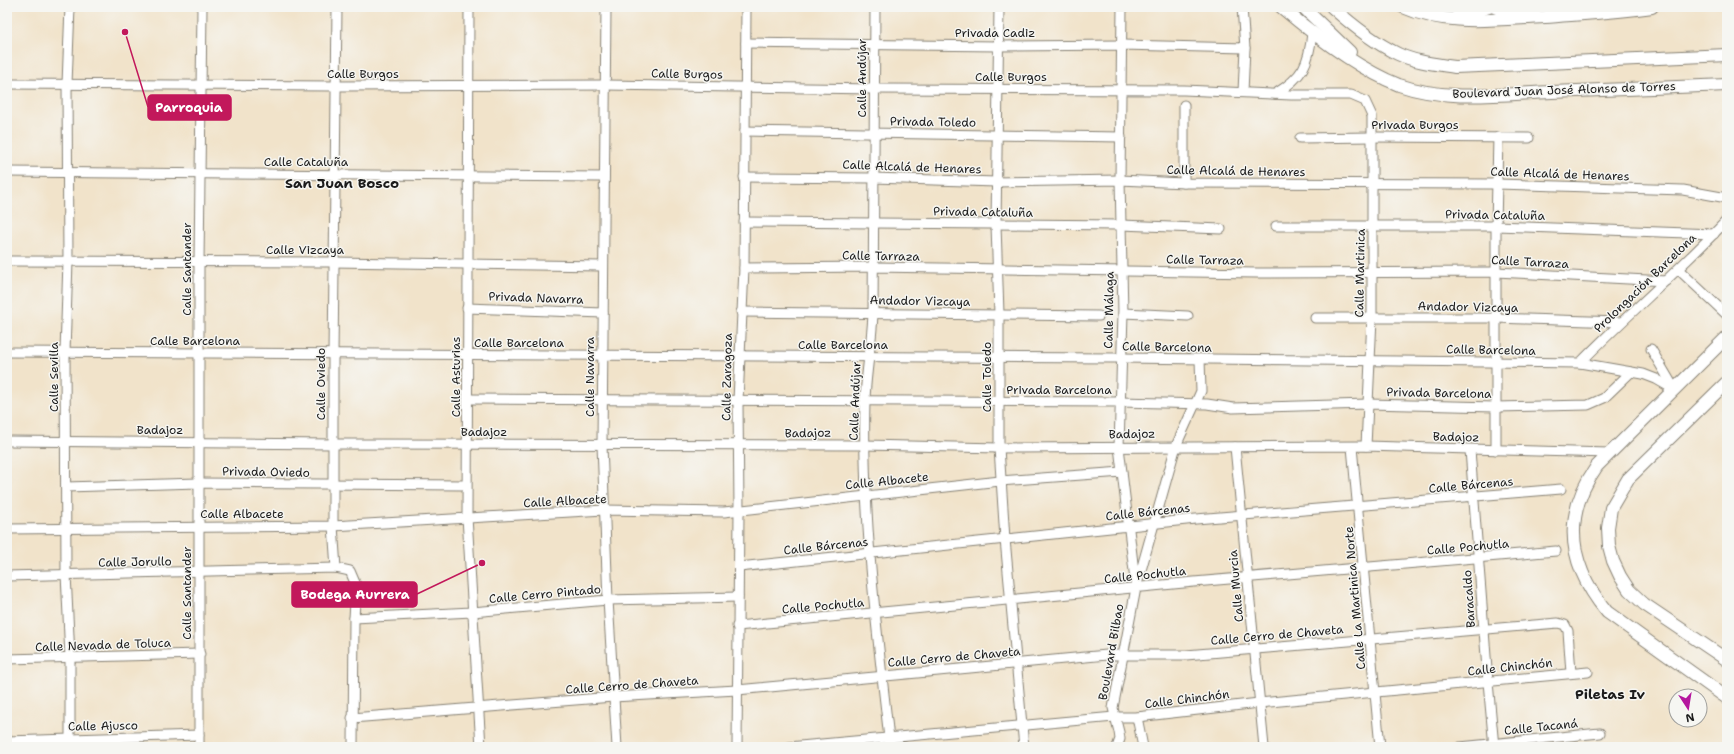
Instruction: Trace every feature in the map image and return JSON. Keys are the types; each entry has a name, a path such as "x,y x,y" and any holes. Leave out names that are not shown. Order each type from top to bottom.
{"main road":[{"name":"Boulevard Juan José Alonso de Torres","path":"1281,7 1312,33 1380,76 1400,85 1423,92 1480,95 1727,85"},
{"path":"1304,7 1346,46 1360,63"},
{"path":"1332,7 1370,38 1398,54 1426,63 1455,67 1727,55"},
{"path":"1403,7 1422,14 1468,20 1598,14 1652,7"},
{"path":"1429,7 1467,11 1483,10 1489,7"},
{"path":"1494,7 1502,10 1563,9 1573,15"},
{"path":"1727,338 1597,466 1584,486 1574,520 1574,542 1579,565 1588,587 1607,612 1727,698"},
{"path":"1727,382 1628,479 1611,508 1608,528 1609,546 1613,561 1629,590 1644,604 1727,660"}],"street":[{"name":"Calle Sevilla","path":"70,7 67,84 68,261 65,352 66,574 70,657 70,743"},
{"name":"Calle Santander","path":"199,747 200,654 198,442 202,7"},
{"name":"Calle Oviedo","path":"336,568 333,526 333,262 337,7"},
{"name":"Calle Asturias","path":"469,7 469,399 466,485 472,612 481,747"},
{"name":"Calle Navarra","path":"606,7 606,85 602,266 602,445 608,600 617,747"},
{"name":"Calle Zaragoza","path":"738,747 738,401 740,312 744,268 746,7"},
{"name":"Calle Andújar","path":"875,7 873,313 872,342 869,357 865,401 865,445 871,554 890,747"},
{"name":"Calle Toledo","path":"999,7 996,135 996,225 1000,358 1000,481 1018,664 1024,747"},
{"name":"Calle Málaga","path":"1122,7 1120,180 1123,313 1120,358 1119,446 1136,588"},
{"path":"1242,7 1245,48 1243,92"},
{"path":"1275,94 1298,78 1307,62 1312,33"},
{"name":"Privada Cadiz","path":"746,43 874,43 999,46 1122,44 1245,48"},
{"path":"1298,78 1301,87 1306,94"},
{"name":"Calle Burgos","path":"7,84 336,86 606,85 874,89 1122,90 1351,95 1366,100"},
{"name":"Calle Martinica","path":"1366,100 1372,116 1373,184 1372,318 1366,446"},
{"path":"1184,105 1184,183"},
{"name":"Privada Toledo","path":"745,131 1121,137"},
{"path":"1496,450 1496,184 1498,137"},
{"name":"Privada Burgos","path":"1300,138 1529,138"},
{"name":"Calle Cataluña","path":"7,172 604,177"},
{"name":"Calle Alcalá de Henares","path":"744,176 996,182 1120,180 1184,183 1496,184 1683,190 1727,198"},
{"name":"Prolongación Barcelona","path":"1580,363 1620,322 1679,270 1727,220"},
{"name":"Privada Cataluña","path":"744,222 1121,225 1221,229"},
{"name":"Privada Cataluña","path":"1276,226 1496,226 1714,234"},
{"name":"Calle Vizcaya","path":"7,262 333,262 602,266"},
{"name":"Calle Tarraza","path":"744,268 873,267 1257,273 1496,272 1666,281"},
{"path":"1679,270 1727,315"},
{"name":"Privada Navarra","path":"468,308 603,312"},
{"name":"Andador Vizcaya","path":"740,312 1098,316"},
{"path":"1123,313 1188,316"},
{"name":"Andador Vizcaya","path":"1315,318 1496,318 1620,322"},
{"path":"1651,349 1674,390"},
{"name":"Calle Barcelona","path":"7,352 199,352 333,355 1120,358 1580,363 1631,372 1656,379 1674,390"},
{"name":"Boulevard Bilbao","path":"1117,747 1120,739 1113,708 1136,588 1176,446 1201,391 1200,359"},
{"name":"Privada Barcelona","path":"469,399 1119,402 1219,405 1233,408 1368,404 1496,406 1594,404 1604,398 1631,372"},
{"name":"Badajoz","path":"7,441 334,444 467,443 602,445 865,445 999,448 1119,446 1366,446 1609,453"},
{"name":"Calle Murcia","path":"1235,447 1264,747"},
{"name":"Calle La Martinica Norte","path":"1352,447 1380,747"},
{"name":"Baracaldo","path":"1470,450 1472,498 1494,745"},
{"name":"Calle Albacete","path":"7,529 199,526 333,526 604,510 739,511 1000,481 1122,472"},
{"name":"Privada Oviedo","path":"66,487 198,483 466,485"},
{"name":"Calle Bárcenas","path":"739,567 1128,527 1154,523 1472,498 1561,489"},
{"name":"Calle Pochutla","path":"737,626 876,614 1136,588 1556,551"},
{"path":"336,568 350,571 356,585 352,718 353,747"},
{"name":"Calle Jorullo","path":"7,576 199,573 336,568"},
{"name":"Calle Cerro Pintado","path":"354,618 472,612 608,600 738,597"},
{"name":"Calle Cerro de Chaveta","path":"352,718 613,697 737,690 1122,655 1186,655 1558,623 1565,625 1568,631 1571,673"},
{"name":"Calle Nevada de Toluca","path":"7,659 200,654"},
{"name":"Calle Chinchón","path":"789,747 1114,717 1137,717 1259,703 1588,672"},
{"path":"1137,717 1143,747"},
{"name":"Calle Tacaná","path":"1460,747 1494,745 1600,733"},
{"name":"Calle Ajusco","path":"7,741 70,743 199,735"}],"place":[{"name":"Parroquia","path":"125,32"},
{"name":"Bodega Aurrera","path":"482,563"}],"district":[{"name":"San Juan Bosco","path":"342,183"},
{"name":"Piletas Iv","path":"1610,694"}]}
